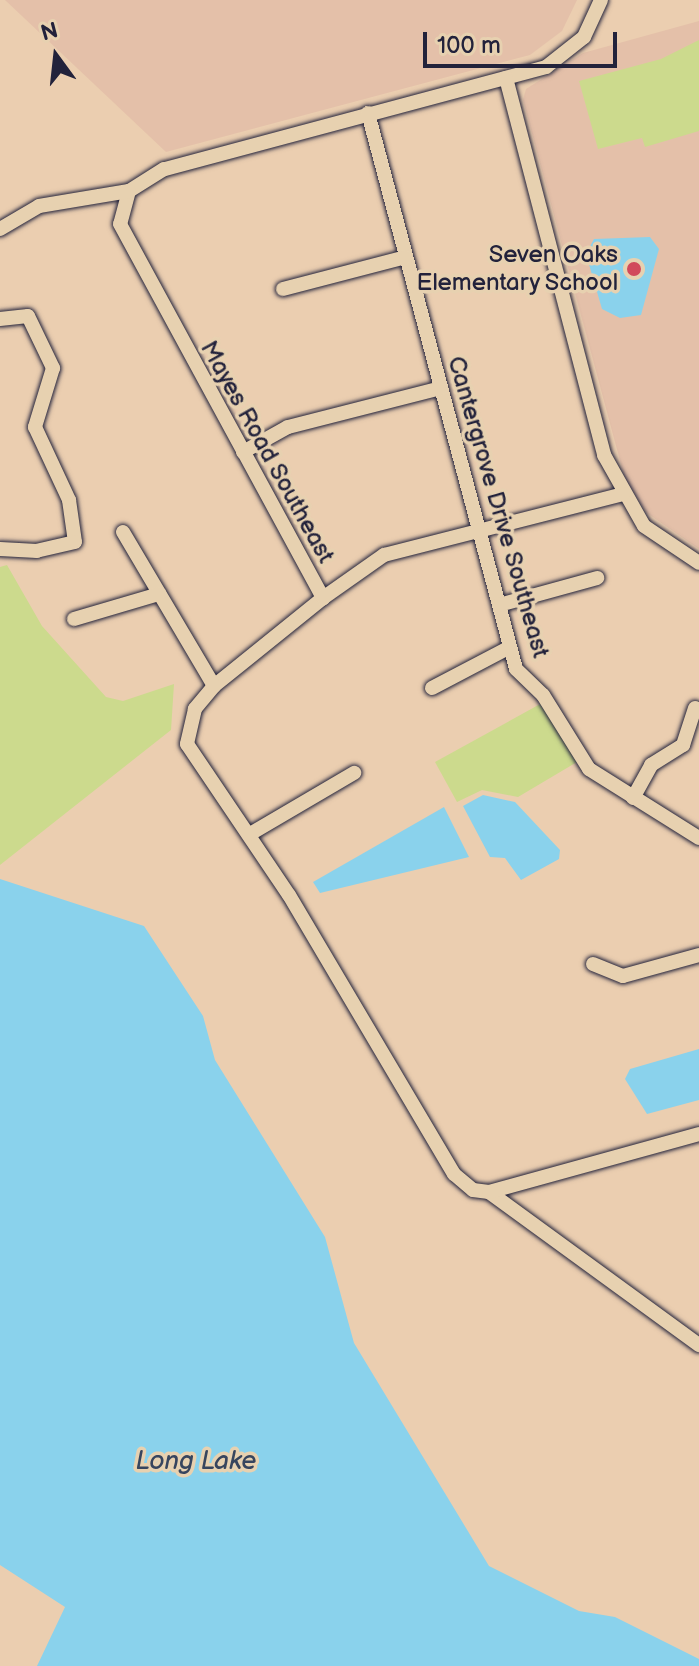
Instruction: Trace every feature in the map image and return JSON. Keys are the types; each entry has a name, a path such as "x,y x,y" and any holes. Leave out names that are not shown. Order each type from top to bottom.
{"street":[{"path":"0,229 39,206 129,191 143,177 188,161 506,78 569,54 584,37 601,0"},
{"path":"506,78 604,455 623,494 644,526 699,563"},
{"name":"Cantergrove Drive Southeast","path":"368,113 516,669 543,695 589,769 699,838"},
{"name":"Mayes Road Southeast","path":"129,191 120,224 123,236 323,598 214,686 195,709 187,744 250,834 442,1157 473,1190 489,1192 699,1345"},
{"path":"283,289 406,257"},
{"path":"0,319 28,316 53,368 35,427 69,500 75,542 37,551 0,549"},
{"path":"243,452 288,427 441,388"},
{"path":"323,598 384,555 623,494"},
{"path":"123,532 214,686"},
{"path":"499,605 597,578"},
{"path":"74,619 159,594"},
{"path":"432,688 510,647"},
{"path":"633,798 651,765 683,745 695,708"},
{"path":"250,834 354,773"},
{"path":"593,964 623,976 699,955"},
{"path":"489,1192 699,1134"}],"shaded area":[{"path":"5,0 577,0 562,31 530,55 166,152"},
{"name":"Seven Oaks Elementary School","path":"699,21 699,549 647,513 625,479 523,100 526,89 583,53"}],"green space":[{"path":"699,40 699,131 645,147 642,138 598,149 579,81 661,59"},
{"path":"7,565 42,626 106,697 123,701 174,684 171,730 0,865 0,567"},
{"path":"542,703 577,762 518,797 482,790 457,802 435,762"}],"water":[{"path":"650,237 659,249 641,315 620,318 602,309 586,254 594,239"},
{"path":"483,795 515,802 560,850 559,859 521,880 505,858 490,857 463,806"},
{"path":"444,807 469,857 320,893 313,882"},
{"name":"Long Lake","path":"0,879 144,926 203,1016 215,1060 325,1237 354,1343 489,1566 579,1611 615,1617 699,1659 699,1666 37,1666 65,1607 0,1565"},
{"path":"699,1049 699,1100 647,1114 625,1079 630,1069"}],"place":[{"name":"Seven Oaks Elementary School","path":"634,269"}]}
